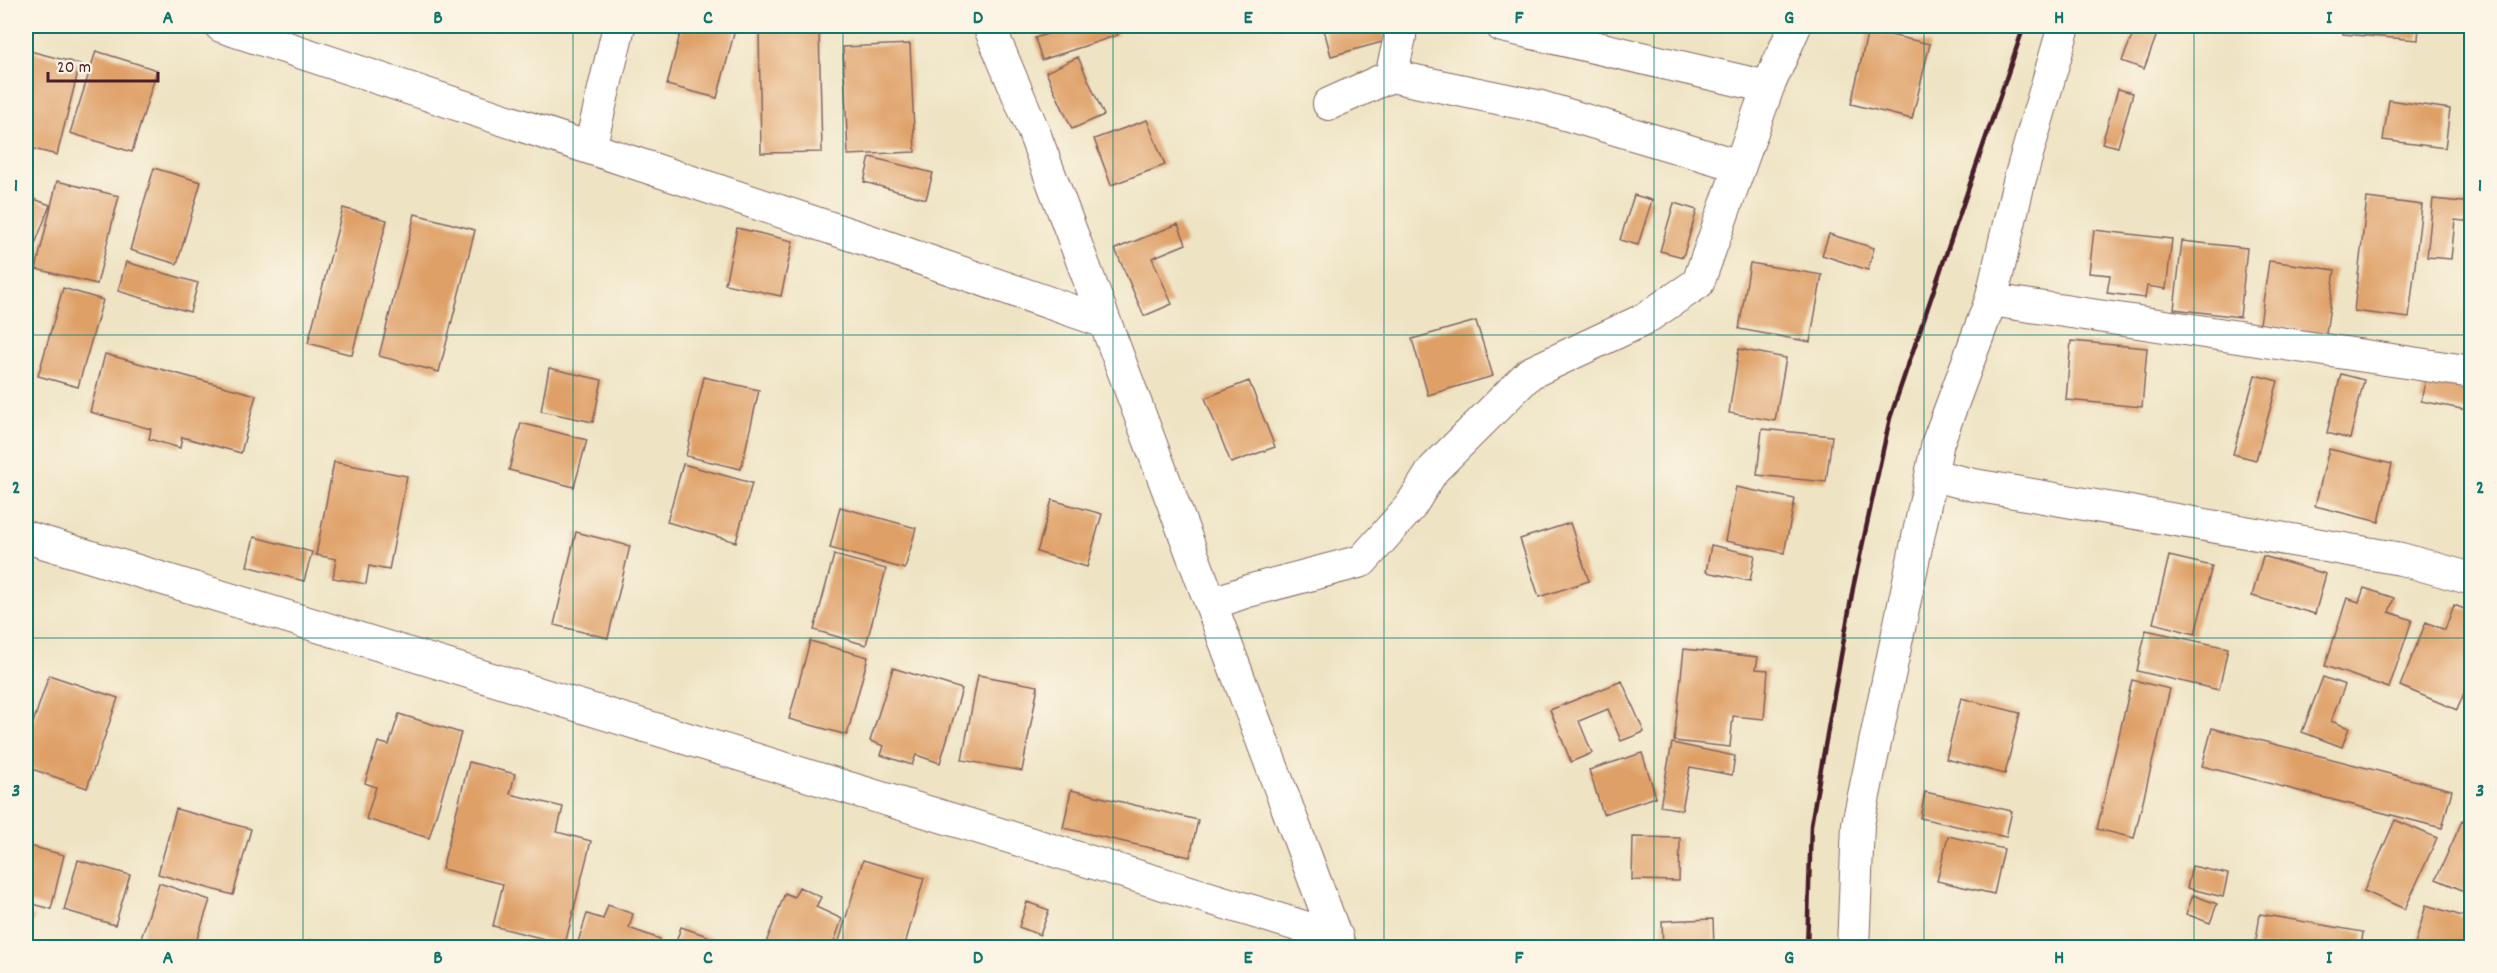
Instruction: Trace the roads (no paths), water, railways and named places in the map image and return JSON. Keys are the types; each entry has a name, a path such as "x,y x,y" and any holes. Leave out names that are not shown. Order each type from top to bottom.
{"street":[{"path":"221,26 1105,322"},
{"path":"590,148 619,26"},
{"path":"989,26 1033,130 1338,942"},
{"path":"1391,76 1400,38 1399,26"},
{"path":"1502,26 1768,87"},
{"path":"1211,604 1248,591 1362,561 1410,507 1433,470 1530,373 1643,320 1698,283 1768,87 1795,26"},
{"path":"1853,948 1858,824 1938,442 1991,300 2019,182 2064,26"},
{"path":"1329,104 1391,76 1541,107 1740,166"},
{"path":"1991,300 2472,372"},
{"path":"1931,475 1985,487 2401,559 2472,579"},
{"path":"26,537 1338,942"}],"railway":[{"path":"1807,948 1811,825 1853,588 1890,418 2024,26"}]}
